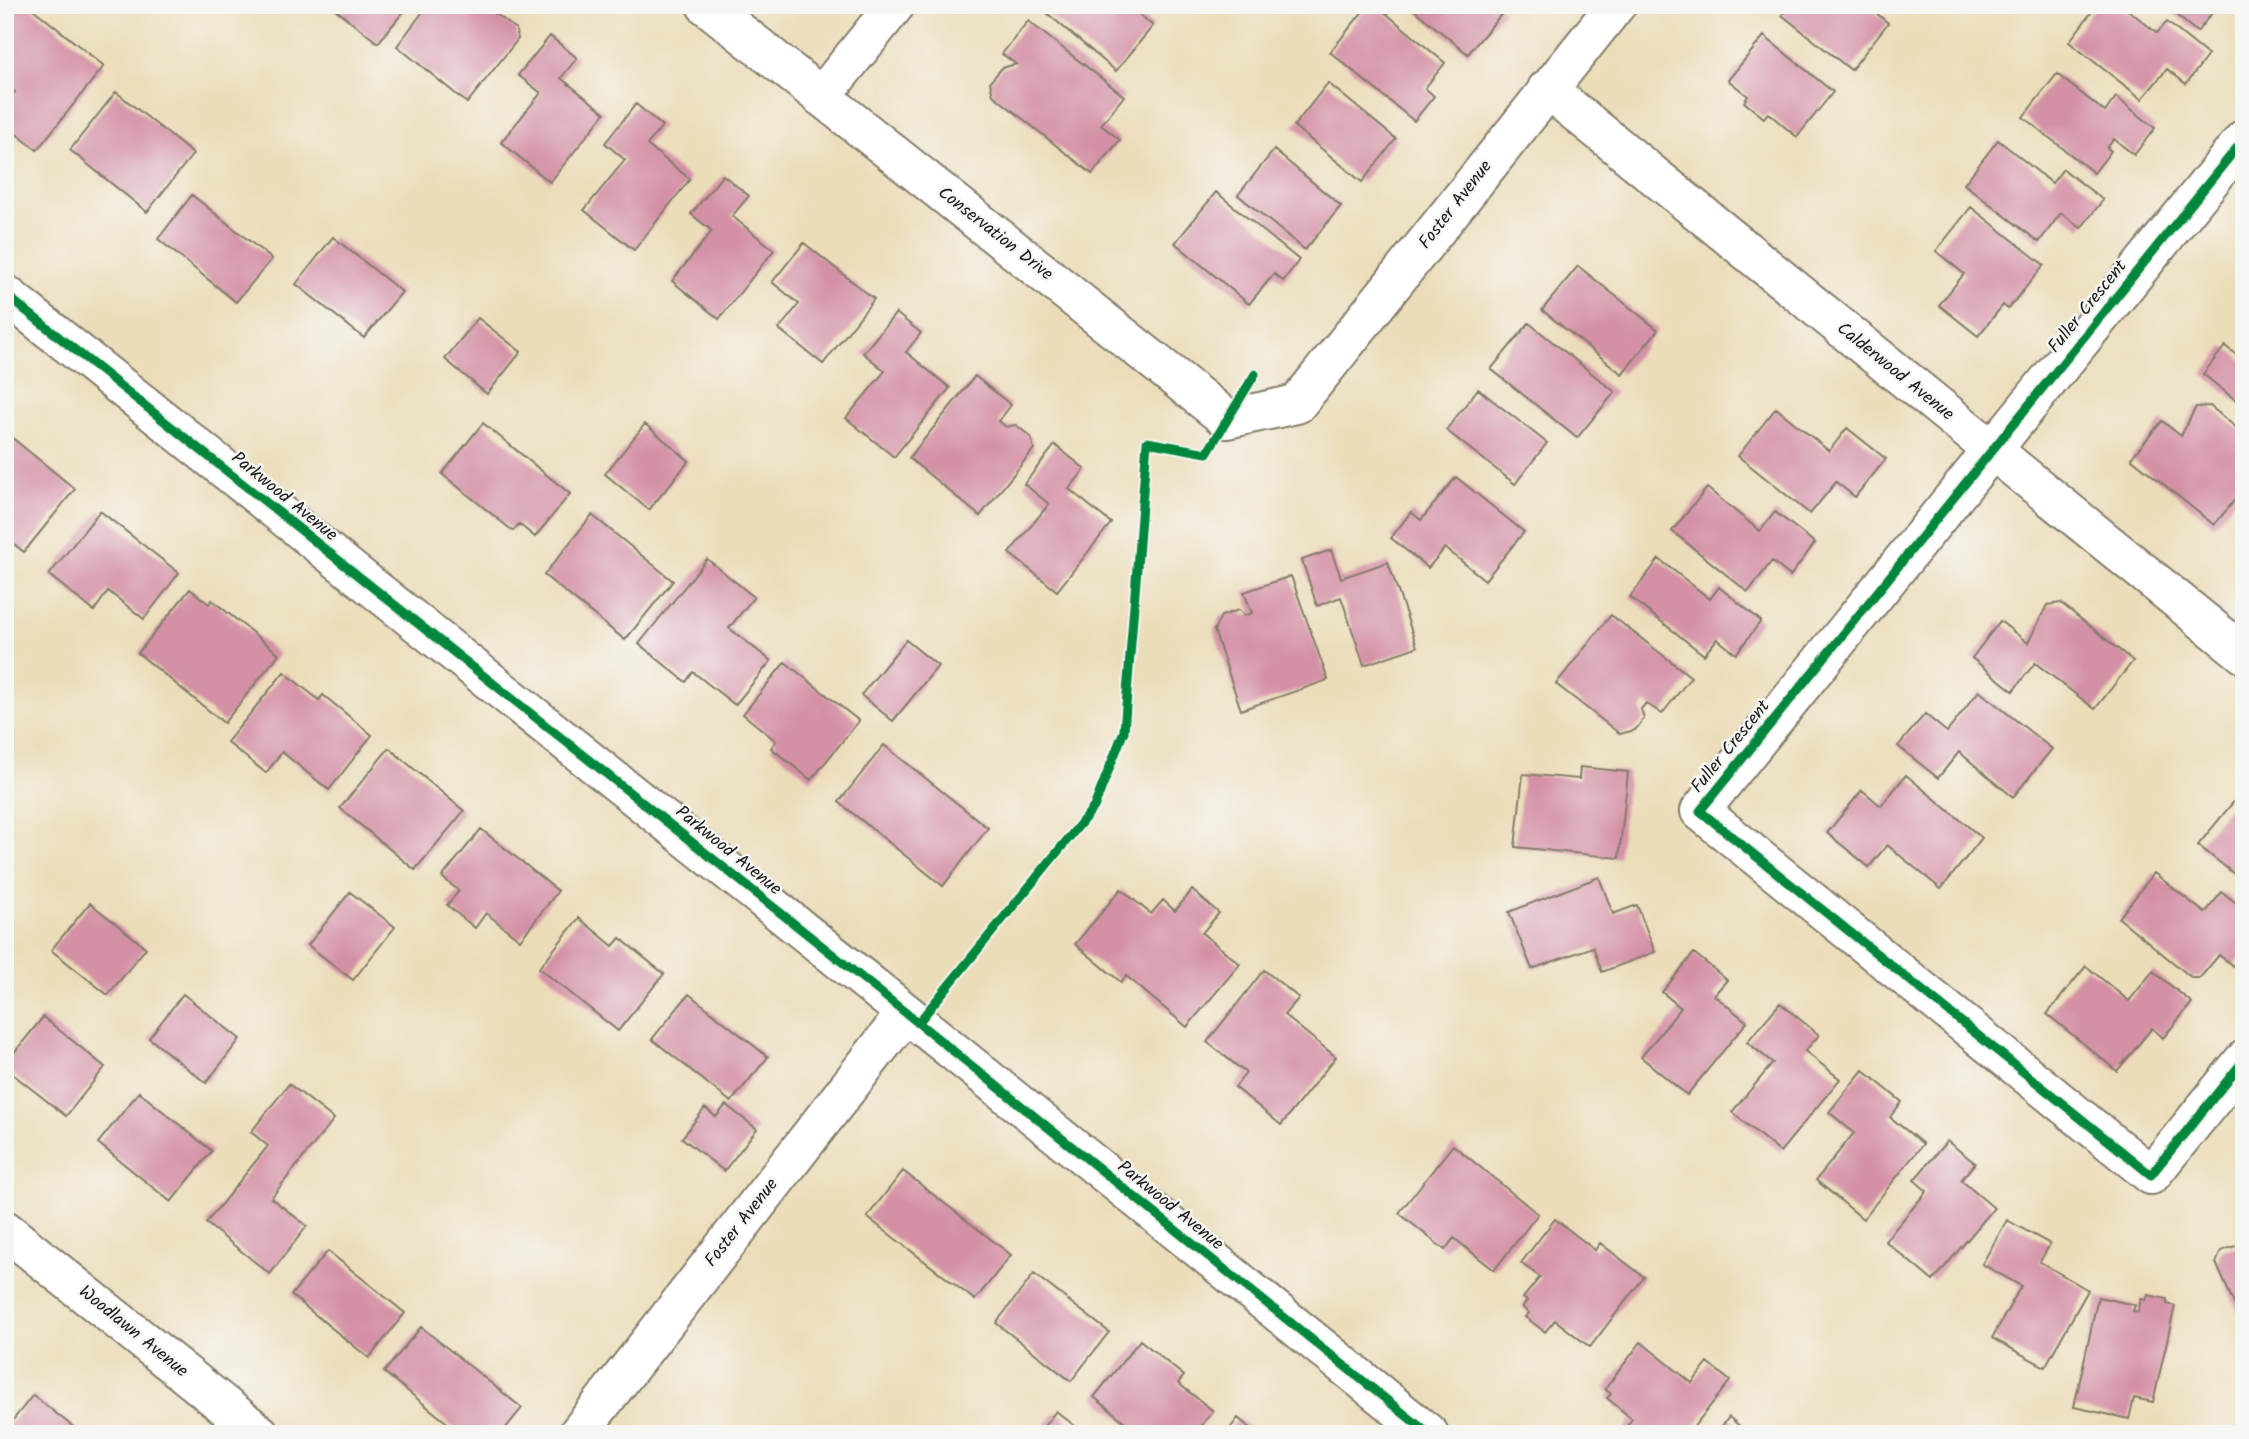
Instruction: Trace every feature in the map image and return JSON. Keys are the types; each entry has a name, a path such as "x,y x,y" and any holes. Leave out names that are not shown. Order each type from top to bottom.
{"street":[{"name":"Conservation Drive","path":"706,5 1227,419 1297,404"},
{"path":"821,97 895,5"},
{"name":"Foster Avenue","path":"1297,404 1616,5"},
{"name":"Calderwood Avenue","path":"1547,89 2244,654"},
{"name":"Fuller Crescent","path":"2244,139 1700,811 2151,1175 2244,1060"},
{"name":"Parkwood Avenue","path":"5,294 1429,1434"},
{"name":"Foster Avenue","path":"578,1434 906,1013"},
{"name":"Woodlawn Avenue","path":"5,1230 260,1434"}],"building":[{"path":"5,5 28,5 104,66 37,150 5,125 5,104 15,92 5,84"},
{"path":"330,5 409,5 378,43"},
{"path":"428,5 496,5 492,11 516,29 518,39 467,103 397,46"},
{"path":"1055,5 1128,5 1153,26 1116,71 1048,14"},
{"path":"1368,5 1376,5 1445,63 1425,88 1434,96 1414,121 1330,52"},
{"path":"1408,5 1497,5 1504,11 1468,54"},
{"path":"1790,5 1867,5 1888,23 1851,70 1782,15"},
{"path":"2097,5 2122,5 2157,33 2167,22 2208,55 2186,84 2167,69 2142,99 2069,42"},
{"path":"2164,5 2218,5 2197,32"},
{"path":"1028,21 1124,96 1101,125 1120,140 1092,174 993,95 990,82 1002,68 1016,64 1002,54"},
{"path":"550,36 577,58 561,78 605,113 550,182 501,142 541,93 518,75"},
{"path":"1764,36 1833,92 1797,137 1768,113 1764,118 1744,102 1748,96 1728,80"},
{"path":"2057,74 2105,112 2116,97 2155,128 2134,155 2114,139 2107,148 2111,151 2094,173 2023,117"},
{"path":"1328,83 1396,139 1362,182 1294,126"},
{"path":"116,92 193,154 147,212 70,150"},
{"path":"636,104 662,126 647,145 690,179 634,250 584,210 625,160 605,143"},
{"path":"1998,140 2052,183 2063,169 2103,200 2081,228 2061,213 2039,242 1964,184"},
{"path":"1274,150 1341,206 1305,250 1238,195"},
{"path":"723,175 749,196 732,216 774,250 719,319 672,281 712,231 691,214"},
{"path":"1216,192 1299,260 1283,281 1274,274 1249,304 1175,243"},
{"path":"192,195 272,259 236,302 158,239"},
{"path":"1971,207 2044,265 2008,309 2003,305 1978,336 1939,305 1964,274 1936,251"},
{"path":"333,237 402,292 364,338 296,284"},
{"path":"804,243 874,299 823,364 779,329 799,304 772,282"},
{"path":"1578,266 1658,330 1622,374 1542,310"},
{"path":"896,313 921,333 906,352 950,388 894,457 846,418 885,371 863,353"},
{"path":"478,318 521,352 487,394 445,359"},
{"path":"1529,323 1615,392 1577,438 1491,369"},
{"path":"2225,346 2244,361 2243,406 2203,374"},
{"path":"975,376 1011,405 999,421 1006,427 1016,425 1031,437 1034,449 980,516 909,458"},
{"path":"1478,389 1547,443 1515,484 1446,430"},
{"path":"2210,406 2244,434 2244,489 2214,525 2131,458 2162,421 2181,436 2196,407"},
{"path":"1776,408 1829,451 1847,428 1886,459 1855,497 1836,482 1810,514 1738,456"},
{"path":"483,423 570,494 535,537 519,524 513,531 442,474"},
{"path":"645,424 689,461 649,510 605,474"},
{"path":"5,432 75,489 24,552 5,537"},
{"path":"1055,445 1085,469 1069,489 1111,523 1057,591 1009,553 1049,504 1024,484"},
{"path":"1456,477 1524,532 1485,580 1445,548 1428,568 1391,538 1411,512 1421,520"},
{"path":"1707,488 1760,531 1775,512 1815,543 1790,576 1772,561 1748,592 1672,531"},
{"path":"100,511 179,573 144,619 108,591 94,611 49,575"},
{"path":"592,515 673,581 625,640 544,575"},
{"path":"1331,550 1341,578 1388,562 1417,647 1364,665 1341,597 1317,606 1302,560"},
{"path":"707,559 754,597 729,628 771,661 735,705 693,672 686,682 639,644"},
{"path":"1659,559 1710,599 1719,587 1761,621 1736,654 1717,639 1704,655 1630,597"},
{"path":"1291,576 1328,680 1241,710 1214,630 1221,616 1239,610 1245,616 1252,613 1244,592"},
{"path":"190,589 209,604 212,600 279,654 224,723 138,653"},
{"path":"2061,603 2133,661 2095,709 2035,663 2013,691 1972,658 2000,621 2028,643 2047,605"},
{"path":"1611,615 1691,677 1662,714 1646,703 1641,709 1644,719 1635,730 1620,734 1556,684"},
{"path":"906,640 938,666 893,721 861,695"},
{"path":"785,662 859,721 811,780 771,748 776,741 743,714"},
{"path":"284,672 319,700 323,695 372,735 329,790 282,752 266,773 227,742"},
{"path":"1979,691 2052,749 2013,797 1959,752 1938,778 1898,746 1925,714 1947,732"},
{"path":"884,745 988,828 943,886 839,802"},
{"path":"389,748 464,811 415,870 340,808"},
{"path":"1580,767 1628,772 1619,858 1515,847 1523,774 1579,779"},
{"path":"1906,775 1982,838 1941,889 1887,845 1869,867 1827,833 1862,790 1881,806"},
{"path":"2244,789 2244,882 2198,845"},
{"path":"481,829 558,891 520,940 486,913 475,928 447,905 459,891 442,877"},
{"path":"2154,873 2205,913 2222,892 2244,909 2244,953 2233,966 2219,955 2200,978 2192,978 2119,918"},
{"path":"1599,877 1613,914 1637,905 1655,952 1602,972 1593,947 1532,969 1509,912"},
{"path":"1121,889 1151,914 1163,900 1175,911 1192,890 1219,913 1202,933 1240,964 1187,1027 1126,976 1121,982 1075,944"},
{"path":"350,892 395,927 353,980 308,945"},
{"path":"90,903 146,948 108,995 51,950"},
{"path":"579,918 613,946 620,938 664,974 618,1031 539,968"},
{"path":"1694,953 1727,980 1714,995 1747,1022 1687,1095 1641,1057 1681,1008 1662,992"},
{"path":"2086,966 2129,1001 2153,971 2192,1003 2163,1038 2152,1028 2117,1071 2047,1014"},
{"path":"1264,970 1299,998 1284,1015 1336,1057 1281,1125 1235,1087 1246,1073 1207,1042"},
{"path":"183,994 240,1039 206,1083 149,1038"},
{"path":"689,994 768,1057 731,1102 652,1039"},
{"path":"1780,1003 1819,1035 1805,1051 1840,1079 1780,1152 1732,1112 1773,1063 1747,1042"},
{"path":"43,1017 105,1067 66,1116 5,1068 5,1064"},
{"path":"1863,1070 1902,1102 1890,1117 1923,1144 1863,1219 1816,1180 1854,1133 1829,1112"},
{"path":"289,1084 334,1119 271,1198 307,1226 270,1274 206,1223 268,1146 251,1132"},
{"path":"139,1092 212,1151 171,1202 98,1143"},
{"path":"726,1105 757,1129 724,1171 682,1138 705,1108 716,1117"},
{"path":"1947,1141 1975,1163 1961,1180 1994,1208 1933,1281 1885,1241 1927,1191 1914,1180"},
{"path":"1453,1145 1538,1214 1494,1270 1454,1238 1445,1250 1399,1213"},
{"path":"903,1171 1011,1255 975,1300 867,1217"},
{"path":"1555,1219 1595,1250 1600,1243 1644,1277 1590,1347 1555,1320 1545,1332 1525,1317 1529,1313 1522,1307 1527,1301 1523,1298 1540,1277 1521,1263"},
{"path":"2007,1220 2050,1244 2040,1262 2088,1290 2045,1367 1992,1338 2021,1286 1982,1264"},
{"path":"2244,1243 2244,1326 2216,1263 2221,1251"},
{"path":"328,1251 405,1313 369,1358 291,1295"},
{"path":"1034,1274 1109,1332 1071,1381 996,1323"},
{"path":"2148,1295 2167,1299 2167,1304 2175,1306 2153,1402 2134,1398 2129,1419 2074,1407 2098,1297 2135,1305 2133,1311 2138,1312 2141,1299 2146,1300"},
{"path":"421,1327 522,1408 501,1434 461,1434 384,1372"},
{"path":"1140,1340 1184,1376 1178,1383 1213,1411 1195,1434 1140,1434 1094,1397"},
{"path":"1641,1342 1692,1383 1708,1363 1730,1381 1688,1434 1626,1434 1623,1431 1632,1419 1607,1398 1611,1394 1605,1389"},
{"path":"33,1395 82,1434 5,1434 5,1430"},
{"path":"1056,1411 1085,1434 1038,1434"},
{"path":"1729,1417 1749,1434 1716,1434"},
{"path":"1238,1418 1257,1434 1226,1434"}],"cycle path":[{"path":"2244,139 1700,811 2151,1175 2244,1060"},
{"path":"5,294 1429,1434"},
{"path":"918,1023 1094,807 1124,731 1147,442 1207,453 1255,374"}]}
